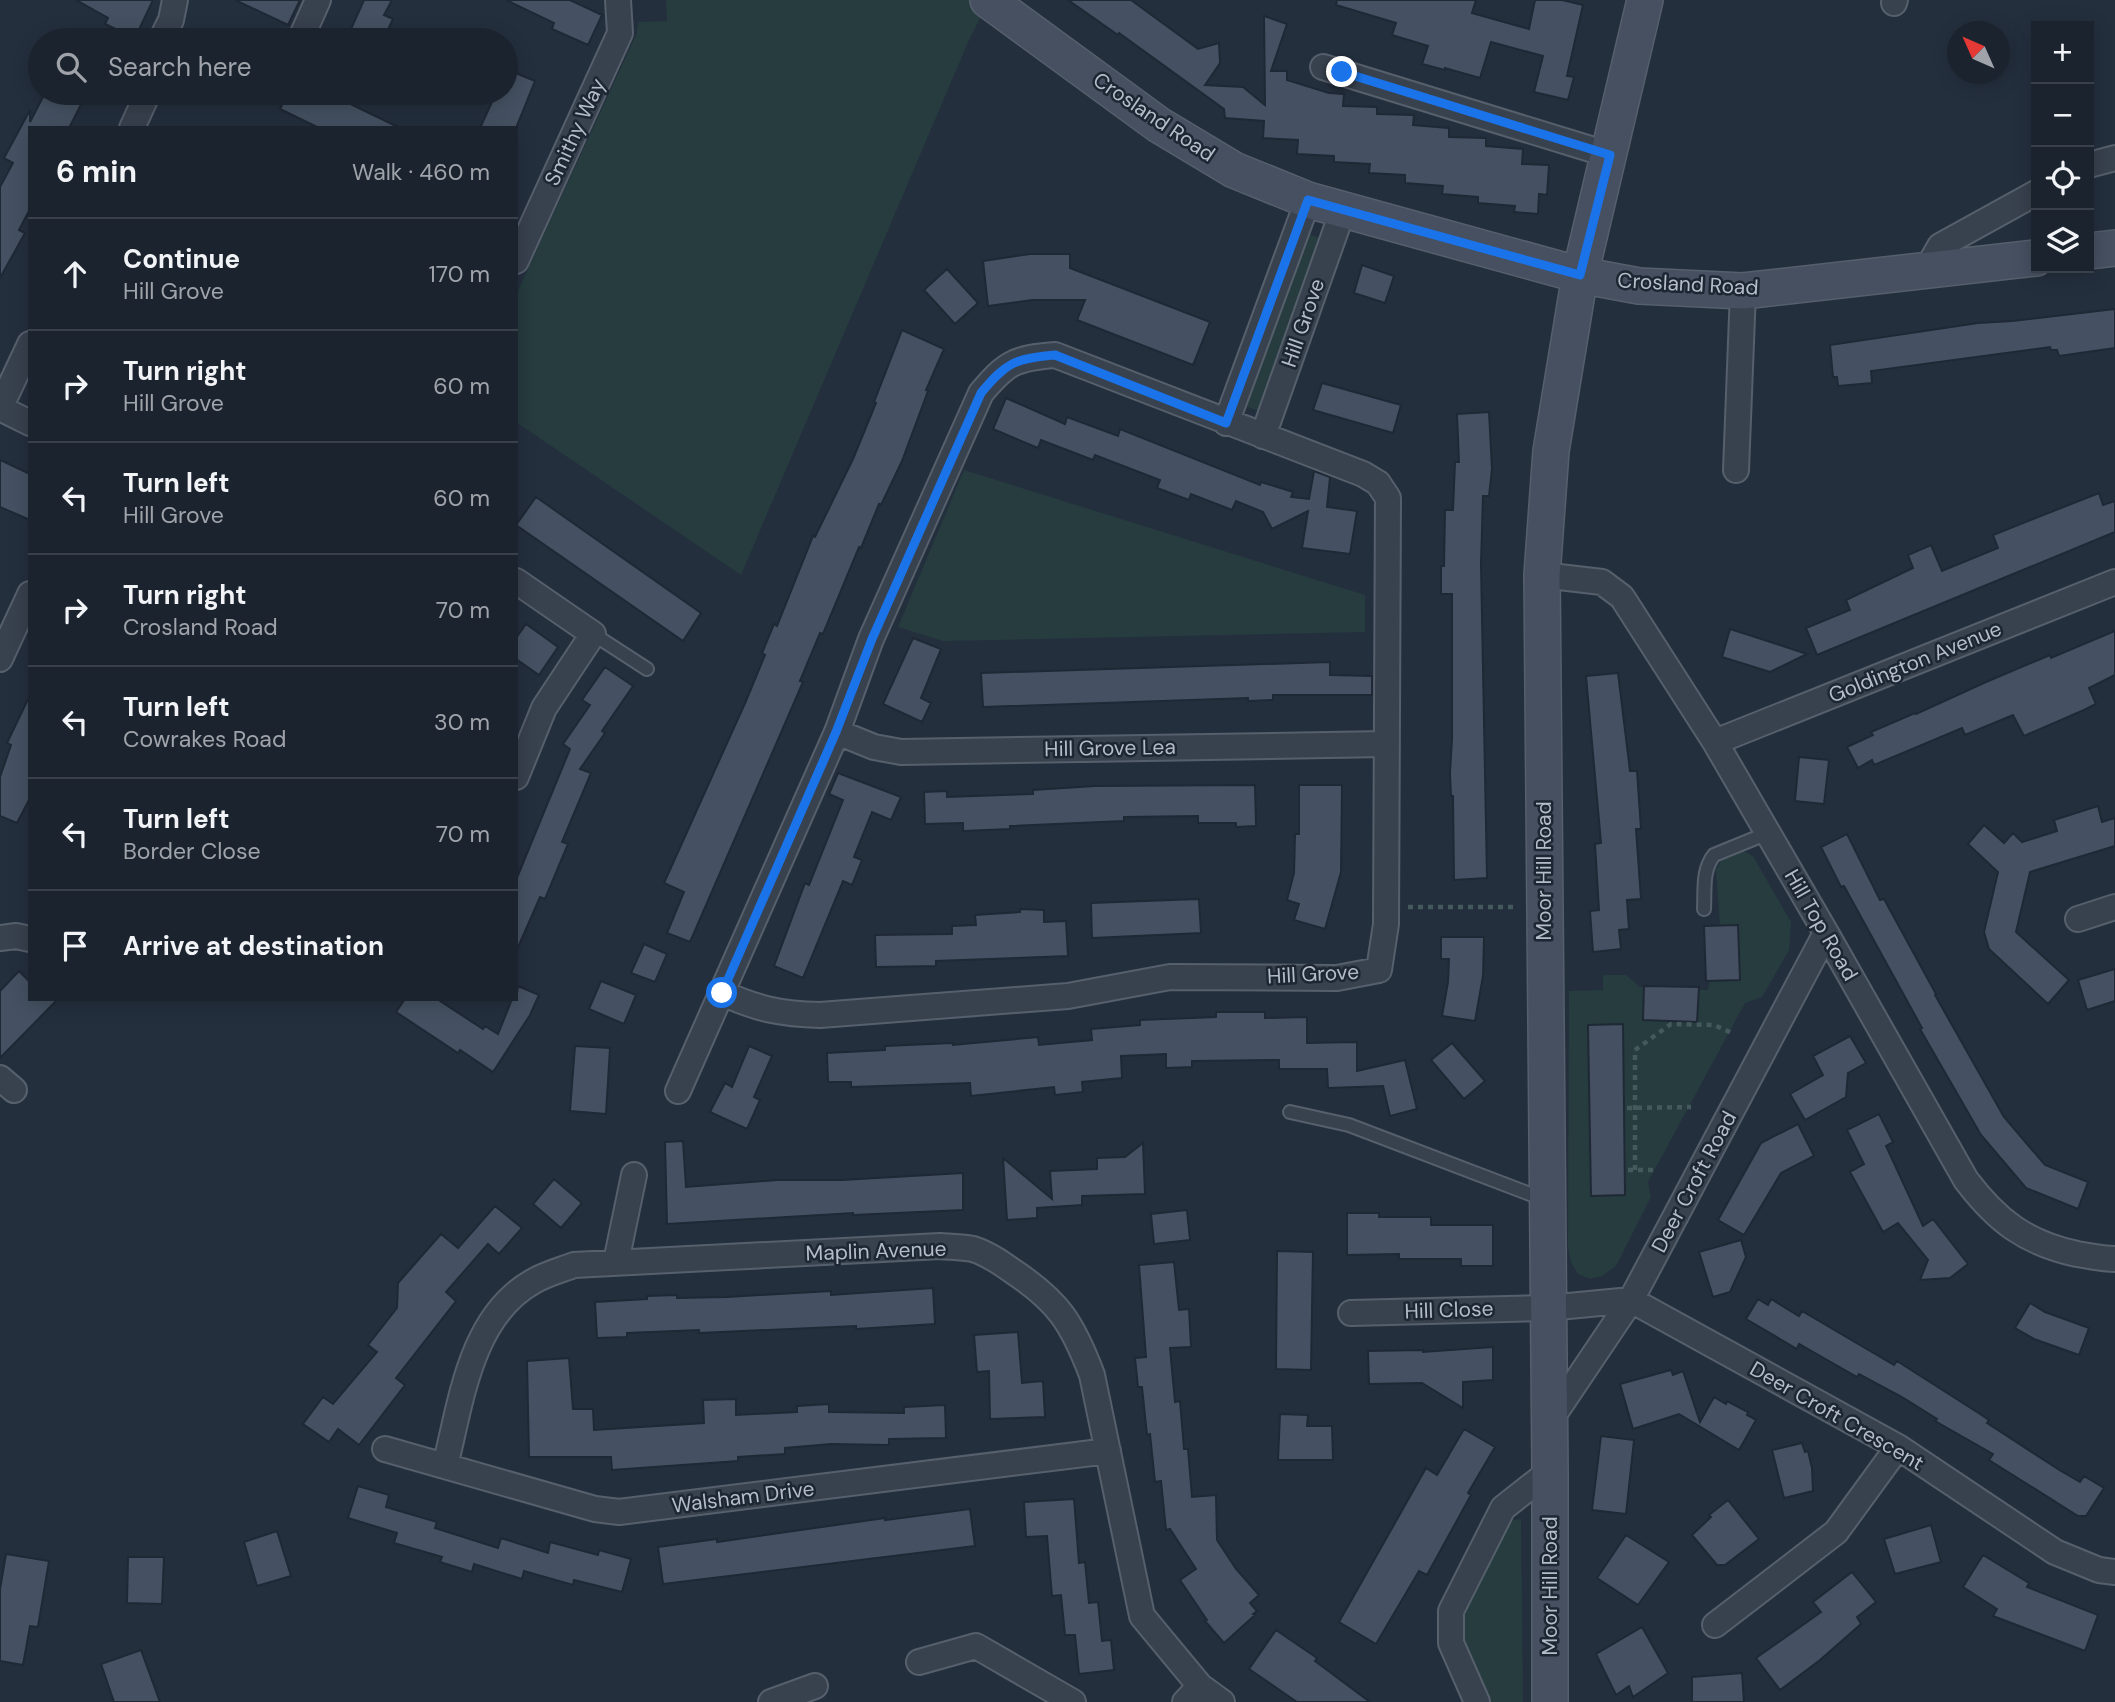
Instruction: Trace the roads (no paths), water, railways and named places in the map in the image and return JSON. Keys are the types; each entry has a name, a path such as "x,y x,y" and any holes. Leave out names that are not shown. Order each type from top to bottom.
{"street":[{"path":"167,28 175,0"},
{"path":"305,28 318,0"},
{"name":"Smithy Way","path":"518,257 620,33 618,0"},
{"name":"Crosland Road","path":"988,0 1159,125 1234,170 1308,200 1580,275 1639,286 1743,291 2031,259"},
{"name":"Moor Hill Road","path":"1550,1702 1542,575 1551,451 1580,275 1645,0"},
{"path":"1323,67 1610,155"},
{"path":"133,126 143,105"},
{"path":"2094,163 2115,158"},
{"path":"1926,271 1940,246 2031,196"},
{"name":"Hill Grove","path":"1226,423 1308,200"},
{"name":"Hill Grove","path":"1263,436 1343,210"},
{"path":"2094,250 2115,248"},
{"path":"1736,470 1743,291"},
{"path":"28,348 0,408 28,422"},
{"name":"Hill Grove","path":"678,1091 981,393 1001,369 1030,357 1055,355 1363,474 1378,483 1388,498 1386,907 1379,970 1337,978 1170,977 1068,996 820,1015 790,1015 754,1007 722,993"},
{"name":"Hill Top Road","path":"1542,575 1602,582 1622,597 1715,743 1966,1180 1981,1200 2022,1236 2053,1249 2115,1259"},
{"path":"518,582 593,634 544,708 518,772"},
{"name":"Goldington Avenue","path":"1715,743 2115,582"},
{"path":"0,659 28,598"},
{"name":"Hill Grove Lea","path":"836,732 874,747 901,752 1386,744"},
{"path":"2078,919 2115,907"},
{"name":"Deer Croft Road","path":"1548,1423 1631,1300 1826,933"},
{"path":"0,938 16,936 28,939"},
{"path":"616,1262 634,1175"},
{"name":"Maplin Avenue","path":"445,1466 471,1361 486,1329 506,1303 533,1282 574,1265 940,1246 972,1249 1021,1276 1058,1308 1078,1339 1092,1375 1142,1616 1193,1694 1222,1702"},
{"path":"1548,1308 1631,1300"},
{"name":"Deer Croft Crescent","path":"1631,1300 1898,1447 2055,1552 2099,1570 2115,1572"},
{"name":"Hill Close","path":"1351,1313 1548,1308"},
{"path":"1715,1625 1836,1532 1898,1447"},
{"name":"Walsham Drive","path":"385,1449 595,1509 619,1512 1108,1451"},
{"name":"Moor Hill Road","path":"1477,1702 1451,1643 1451,1611 1503,1508 1550,1471"},
{"path":"919,1662 976,1646 1073,1702"},
{"path":"771,1702 815,1686"}],"lane":[{"path":"593,634 647,669"},
{"path":"1704,909 1705,874 1714,855 1768,833"},
{"path":"1290,1112 1349,1125 1547,1200"}]}
